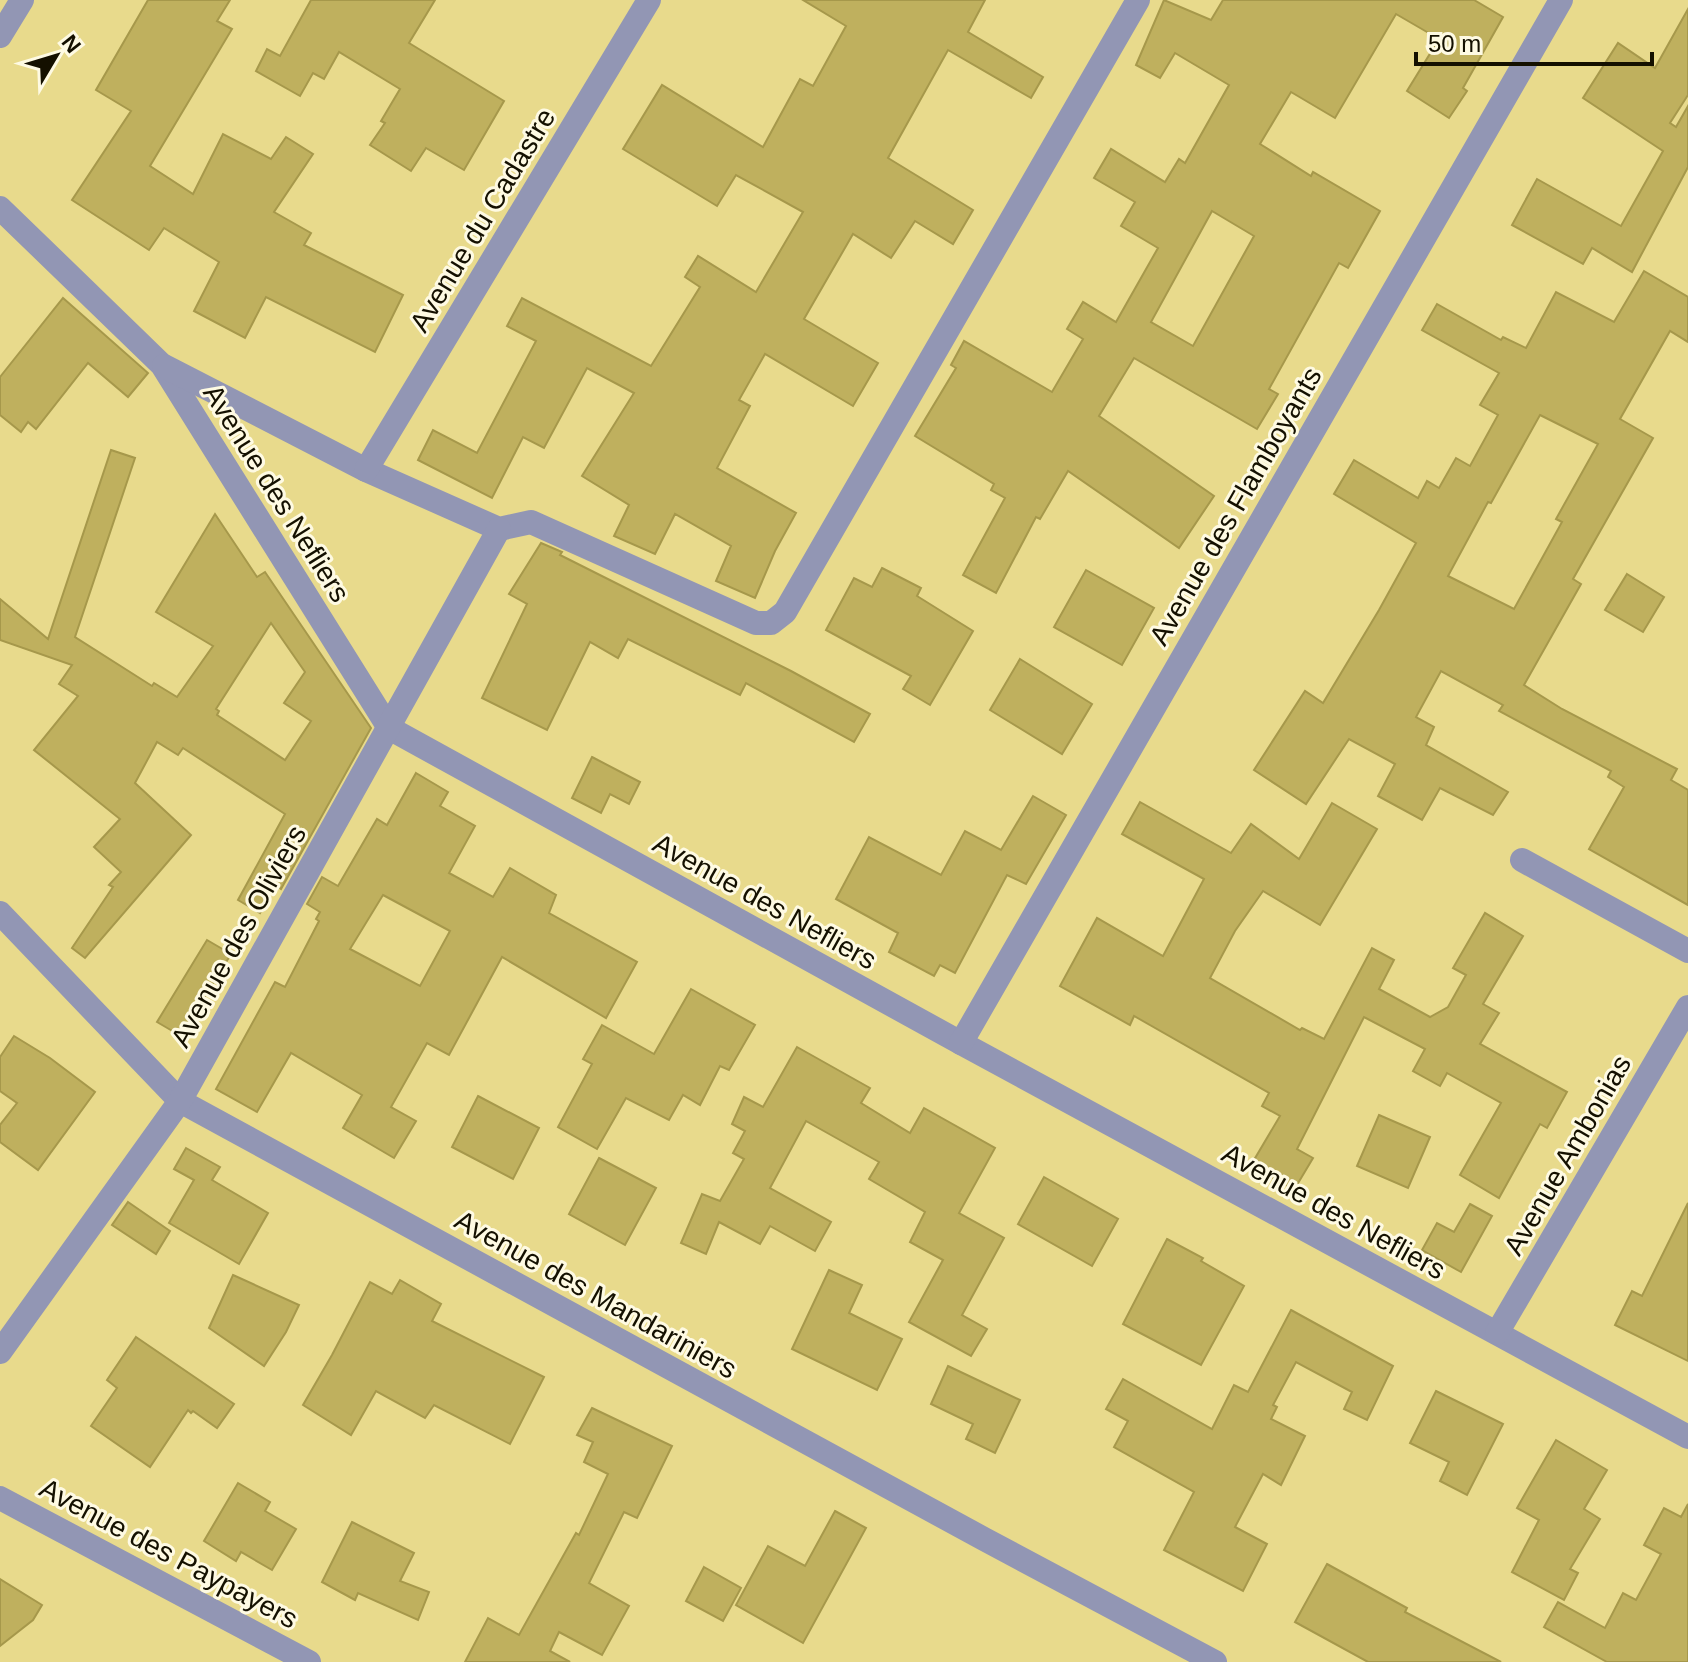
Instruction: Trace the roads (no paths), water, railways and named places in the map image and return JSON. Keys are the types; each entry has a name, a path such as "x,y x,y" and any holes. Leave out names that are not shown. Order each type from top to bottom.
{"street":[{"path":"0,36 22,0"},
{"name":"Avenue du Cadastre","path":"366,470 649,0"},
{"path":"162,365 366,470 499,529 531,522 756,623 776,621 785,612 1138,0"},
{"name":"Avenue des Flamboyants","path":"961,1043 1561,0"},
{"name":"Avenue des Nefliers","path":"0,208 162,365 389,728 961,1043 1688,1437"},
{"name":"Avenue des Oliviers","path":"0,1352 180,1101 499,529"},
{"path":"1522,860 1688,951"},
{"name":"Avenue des Mandariniers","path":"0,913 180,1101 1215,1662"},
{"name":"Avenue Ambonias","path":"1497,1333 1688,1007"},
{"name":"Avenue des Paypayers","path":"0,1498 309,1662"}]}
